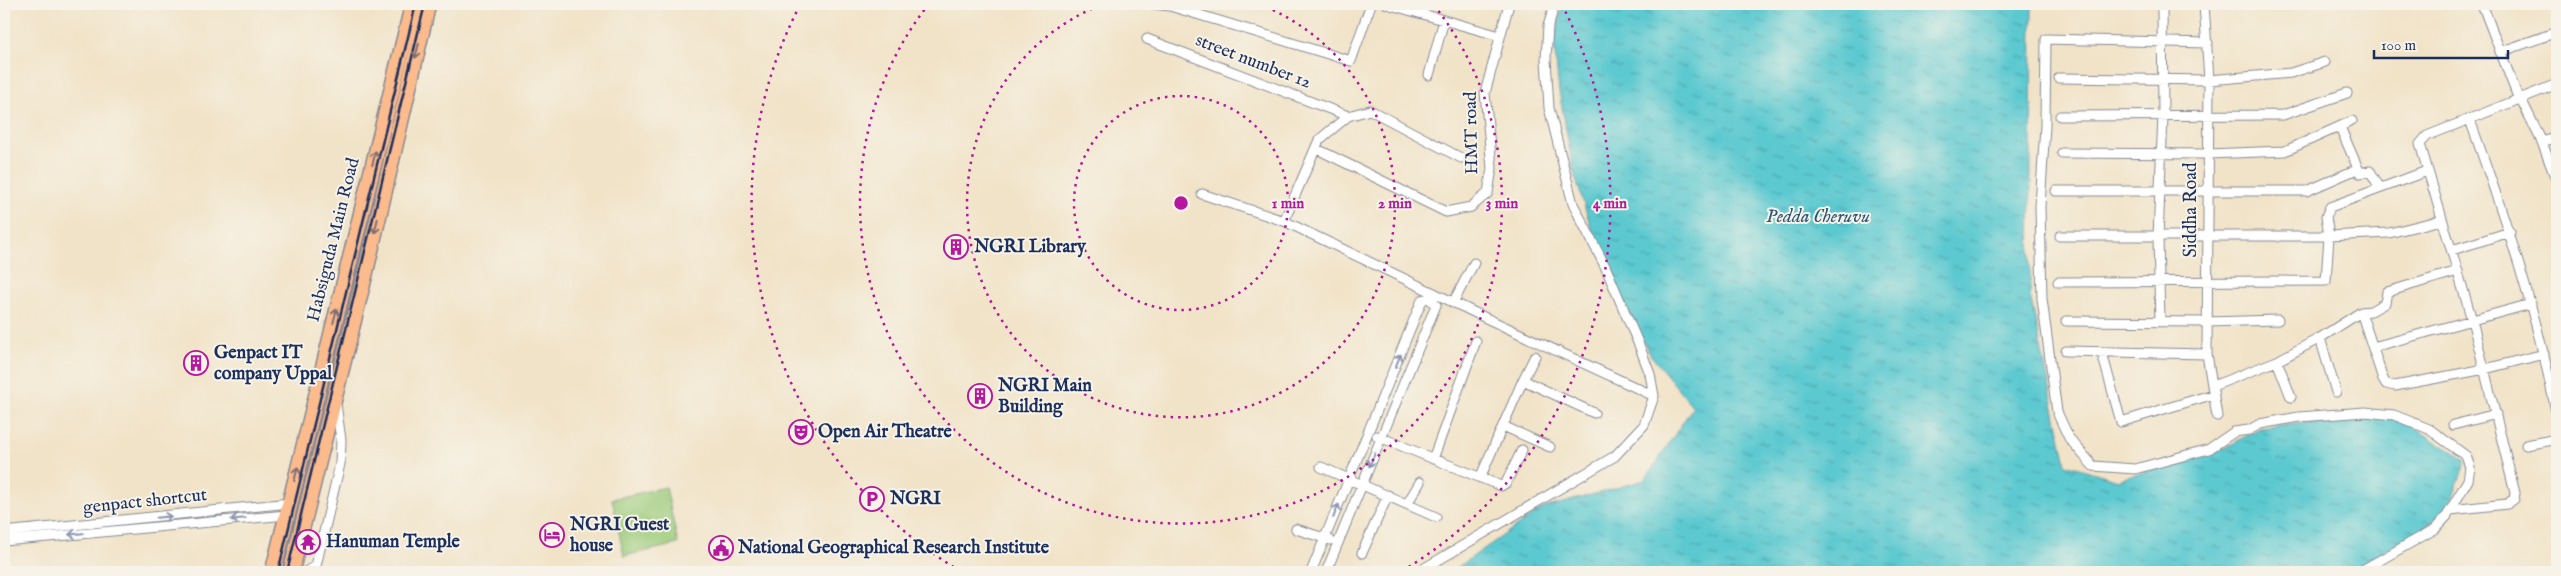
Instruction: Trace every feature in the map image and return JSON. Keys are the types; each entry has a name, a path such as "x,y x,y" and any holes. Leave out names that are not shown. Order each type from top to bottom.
{"main road":[{"name":"Habsiguda Main Road","path":"273,572 346,267 413,4"},
{"name":"Habsiguda Main Road","path":"291,572 365,274 428,4"},
{"path":"346,267 365,274"}],"street":[{"name":"street number 12","path":"1153,4 1171,5 1351,61 1371,4"},
{"path":"1387,4 1500,36"},
{"name":"HMT road","path":"1317,149 1446,212 1471,208 1488,193 1492,168 1485,92 1509,4"},
{"path":"1418,572 1615,456 1644,425 1654,396 1650,374 1635,336 1605,266 1573,204 1549,108 1546,59 1548,26 1555,4"},
{"name":"Siddha Road","path":"2204,4 2209,80 2207,354 2217,416"},
{"path":"2482,4 2520,100 2542,142 2557,182"},
{"path":"2160,322 2158,237 2163,115 2162,9"},
{"path":"1429,75 1444,20"},
{"path":"2500,52 2557,32"},
{"path":"2208,44 2046,38 2045,126 2040,206 2042,299 2057,412 2068,438 2093,466 2135,469 2209,449 2234,432 2249,430 2274,421 2345,413 2394,415 2429,429 2466,456 2470,467 2468,480 2450,510 2435,529 2359,572"},
{"name":"street number 12","path":"1147,39 1348,116"},
{"path":"2059,78 2209,80 2291,73 2325,62"},
{"path":"2450,510 2507,504 2514,499 2515,493 2472,320 2420,148 2422,140 2427,136 2557,84"},
{"path":"2060,116 2283,115 2347,93"},
{"path":"1284,221 1317,149 1319,140 1348,116 1370,110 1461,158"},
{"path":"2470,120 2510,232 2532,304 2544,354 2555,388 2557,417"},
{"path":"2062,153 2161,152 2208,154 2286,151 2352,121"},
{"path":"2340,127 2360,173 2370,171 2380,188"},
{"path":"2542,142 2557,136"},
{"path":"2056,191 2307,191 2358,169"},
{"path":"2058,282 2207,283 2326,281 2329,236 2326,217 2330,207 2427,171"},
{"path":"1202,194 1284,221 1453,303 1654,396"},
{"path":"2060,236 2208,238 2329,236 2389,233 2442,220"},
{"path":"2452,250 2510,232"},
{"path":"1453,303 1474,263"},
{"path":"2102,353 2121,422 2213,390 2277,361 2320,338 2362,312 2371,311 2385,303 2387,292 2458,271"},
{"path":"1311,572 1422,300 1429,298 1436,305 1326,572"},
{"path":"2373,347 2532,304"},
{"path":"2362,312 2382,380 2386,384 2395,386 2485,369 2544,354"},
{"path":"2066,321 2206,322 2278,320"},
{"path":"2320,338 2336,392"},
{"path":"1433,459 1476,341"},
{"path":"1405,344 1418,349"},
{"path":"2066,351 2207,354"},
{"path":"1480,478 1535,356"},
{"path":"2277,361 2290,397"},
{"path":"1523,380 1594,413"},
{"path":"305,572 316,566 340,464 340,440 335,391"},
{"path":"2453,424 2496,414"},
{"path":"1503,426 1550,447"},
{"path":"1369,433 1504,486 1522,450"},
{"path":"2526,445 2557,439"},
{"path":"1321,466 1436,517"},
{"path":"1407,504 1420,482"},
{"path":"1362,553 1388,495"},
{"path":"4,541 288,509"},
{"name":"genpact shortcut","path":"4,532 288,509"},
{"path":"1296,529 1338,542"}],"green space":[{"path":"666,487 678,544 624,556 612,499"}],"water":[{"name":"Pedda Cheruvu","path":"1563,4 2032,4 2030,296 2066,464 2118,480 2227,447 2260,428 2305,423 2397,418 2466,460 2454,494 2431,524 2348,572 1451,572 1541,509 1645,480 1693,407 1649,353 1596,243 1574,173 1559,91 1554,42"}],"railway":[{"path":"278,572 416,4"},
{"path":"287,572 425,4"}],"place":[{"name":"NGRI Library","path":"956,247"},
{"name":"Genpact IT company Uppal","path":"196,363"},
{"name":"NGRI Main Building","path":"980,396"},
{"name":"Open Air Theatre","path":"801,432"},
{"name":"NGRI","path":"872,499"},
{"name":"NGRI Guest house","path":"552,535"},
{"name":"Hanuman Temple","path":"308,542"},
{"name":"National Geographical Research Institute","path":"721,548"}]}
